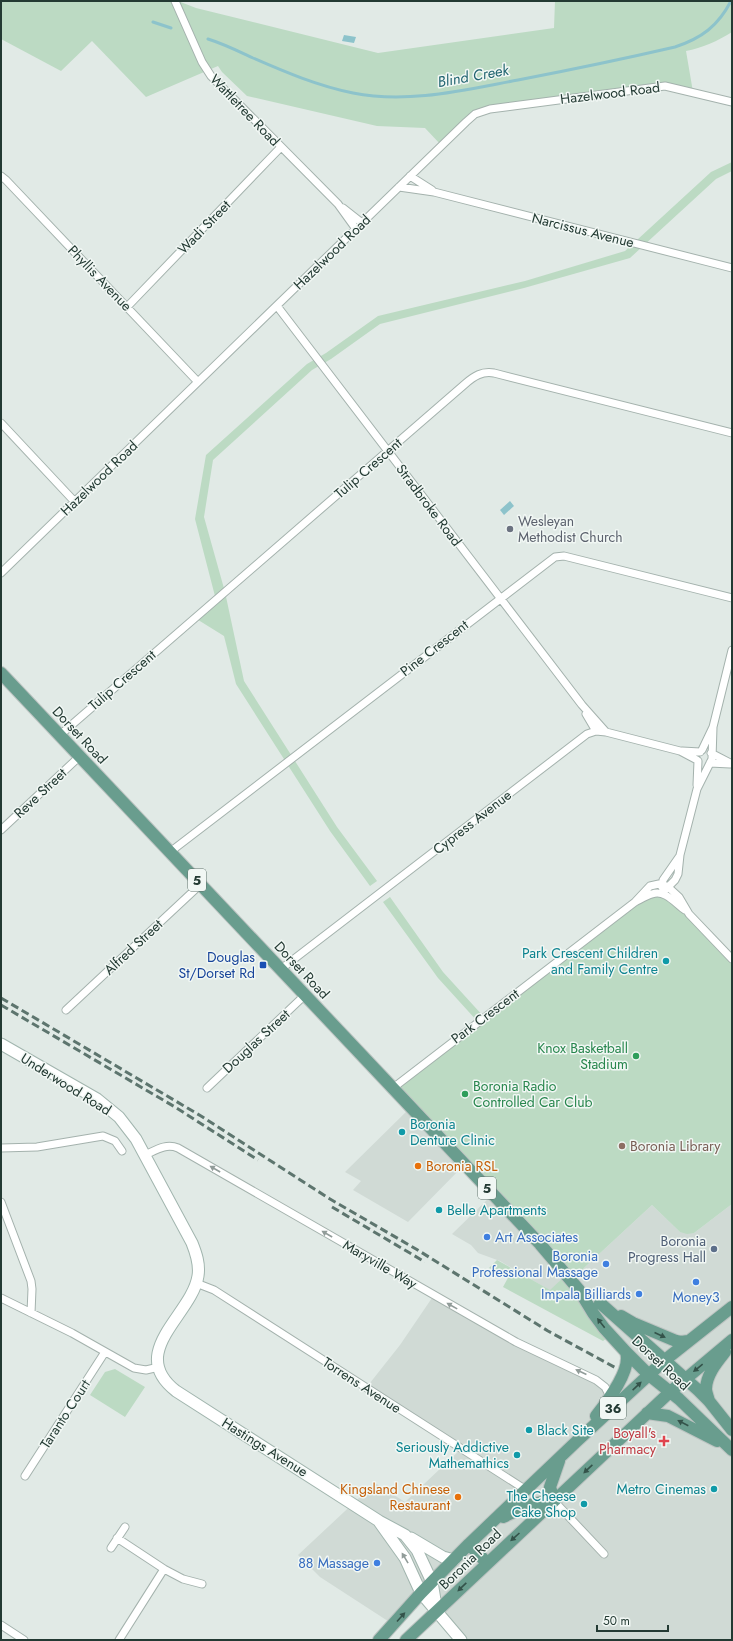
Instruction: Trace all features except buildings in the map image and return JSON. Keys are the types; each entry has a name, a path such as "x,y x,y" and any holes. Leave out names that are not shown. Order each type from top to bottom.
{"main road":[{"name":"Dorset Road","path":"1,673 550,1255 579,1290 593,1313 626,1352 649,1375 670,1392 731,1449"},
{"name":"Underwood Road","path":"1,1044 106,1106 124,1122 143,1152"},
{"path":"143,1152 196,1251 199,1269 196,1283 161,1343 159,1367"},
{"name":"Dorset Road","path":"579,1290 633,1323 666,1338 681,1342 688,1341"},
{"name":"Dorset Road","path":"600,1303 709,1401 732,1430"},
{"name":"Boronia Road","path":"379,1640 421,1593 469,1544 577,1441 665,1360 732,1307"},
{"name":"Boronia Road","path":"406,1640 437,1612 487,1562 685,1378 732,1340"},
{"path":"709,1401 706,1389 708,1379 718,1361 732,1344"},
{"name":"Boronia Road","path":"577,1441 610,1396 625,1370 628,1360 626,1352"},
{"name":"Hastings Avenue","path":"159,1367 166,1382 176,1391 379,1521 406,1535 417,1550 432,1582 437,1612"},
{"path":"647,1413 668,1416 731,1449"},
{"path":"491,1523 534,1503 554,1501 550,1487 560,1458"},
{"name":"Hastings Avenue","path":"379,1521 405,1558 421,1593 461,1640"},
{"path":"406,1535 443,1557 454,1560"},
{"path":"469,1544 487,1562"}],"street":[{"name":"Wattletree Road","path":"175,1 202,62 211,76 338,204 362,223"},
{"name":"Hazelwood Road","path":"1,573 470,118 485,110 666,86 732,102"},
{"name":"Wadi Street","path":"127,307 281,147"},
{"name":"Phyllis Avenue","path":"1,176 198,382"},
{"name":"Narcissus Avenue","path":"410,176 434,192"},
{"name":"Narcissus Avenue","path":"399,187 434,192 732,268"},
{"name":"Wattletree Road","path":"338,204 356,228"},
{"name":"Stradbroke Road","path":"277,306 582,705 606,732"},
{"name":"Tulip Crescent","path":"60,735 470,379 486,372 732,433"},
{"path":"1,424 75,502"},
{"name":"Pine Crescent","path":"170,852 552,558 561,556 732,598"},
{"path":"697,789 697,756 701,751 712,726 732,650"},
{"name":"Stradbroke Road","path":"582,705 596,732"},
{"path":"712,726 712,757 697,789 680,855 678,874 675,880 666,886 662,893 689,914 732,959"},
{"name":"Cypress Avenue","path":"281,969 583,737 596,732 606,732 680,751 698,760"},
{"path":"701,751 706,750 732,764"},
{"name":"Cypress Avenue","path":"680,751 701,751"},
{"name":"Reve Street","path":"1,830 80,756"},
{"path":"698,760 702,764 732,764"},
{"path":"680,855 664,877 666,886 679,897 689,914"},
{"name":"Alfred Street","path":"66,1010 200,884"},
{"name":"Park Crescent","path":"393,1088 635,902 650,886 666,886"},
{"name":"Park Crescent","path":"635,902 652,894 662,893"},
{"name":"Douglas Street","path":"207,1088 305,995"},
{"path":"1,1148 37,1147 103,1136 115,1141 122,1151"},
{"name":"Maryville Way","path":"143,1152 169,1146 178,1148 498,1332 524,1346 593,1378 605,1387 610,1396"},
{"path":"1,1202 31,1281 31,1313"},
{"name":"Torrens Avenue","path":"196,1283 214,1290 526,1490"},
{"path":"1,1298 72,1332 105,1352 139,1369 146,1370 159,1367"},
{"name":"Taranto Court","path":"25,1476 105,1352"},
{"path":"554,1501 604,1554"},
{"path":"111,1548 125,1527"},
{"path":"118,1538 164,1569 183,1579 202,1584"},
{"path":"119,1640 164,1569"},
{"path":"1,1625 24,1640"}],"shaded area":[{"path":"411,1107 465,1164 408,1222 353,1190 361,1181 345,1172"},
{"path":"493,1194 566,1275 551,1291 500,1261 478,1253 471,1245 452,1234"},
{"path":"732,1204 732,1640 458,1640 421,1594 394,1625 320,1577 298,1555 375,1483 405,1502 461,1449 366,1388 400,1345 434,1295 486,1325 593,1378 608,1391 627,1363 571,1280 652,1205 680,1232 694,1233"}],"green space":[{"path":"1,1 178,1 196,8 378,53 554,28 555,1 732,1 732,32 710,44 686,51 693,92 673,87 481,112 442,146 425,128 377,126 247,96 222,72 218,66 146,97 92,41 61,71 1,39"},
{"path":"732,162 732,171 716,179 630,258 524,288 380,324 331,359 312,370 213,460 204,517 225,592 244,681 337,827 377,881 370,886 330,831 236,684 224,636 195,618 216,600 195,519 206,455 307,364 326,353 378,316 525,281 625,251 711,172"},
{"path":"659,888 668,892 732,959 732,1204 694,1233 687,1234 680,1232 652,1205 571,1280 611,1335 603,1341 503,1287 509,1276 489,1268 497,1260 550,1290 566,1275 393,1088 478,1022 438,978 383,902 390,897 443,972 484,1017 649,891"},
{"path":"115,1369 145,1387 125,1417 90,1395 105,1372"}],"water":[{"path":"344,35 356,37 354,43 342,41"},
{"path":"510,501 514,506 504,515 500,510"}],"waterway":[{"name":"Blind Creek","path":"208,39 289,73 327,87 374,96 415,96 477,88 675,47 693,40 708,30 721,17 731,1"},
{"name":"Blind Creek","path":"153,22 171,28"}],"railway":[{"path":"1,998 201,1116 330,1199 416,1249 548,1331 616,1368"},
{"path":"1,1005 175,1107 258,1160"},
{"path":"332,1207 425,1262"}],"place":[{"name":"Wesleyan Methodist Church","path":"510,529"},
{"name":"Park Crescent Children and Family Centre","path":"666,961"},
{"name":"Douglas St/Dorset Rd","path":"263,965"},
{"name":"Knox Basketball Stadium","path":"636,1056"},
{"name":"Boronia Radio Controlled Car Club","path":"465,1094"},
{"name":"Boronia Denture Clinic","path":"402,1132"},
{"name":"Boronia Library","path":"622,1146"},
{"name":"Boronia RSL","path":"418,1166"},
{"name":"Belle Apartments","path":"439,1210"},
{"name":"Art Associates","path":"487,1237"},
{"name":"Boronia Progress Hall","path":"714,1249"},
{"name":"Boronia Professional Massage","path":"606,1264"},
{"name":"Money3","path":"696,1282"},
{"name":"Impala Billiards","path":"639,1294"},
{"name":"Black Site","path":"529,1430"},
{"name":"Boyall's Pharmacy","path":"664,1441"},
{"name":"Seriously Addictive Mathemathics","path":"517,1455"},
{"name":"Metro Cinemas","path":"714,1489"},
{"name":"Kingsland Chinese Restaurant","path":"458,1497"},
{"name":"The Cheese Cake Shop","path":"584,1504"},
{"name":"88 Massage","path":"377,1563"}]}
